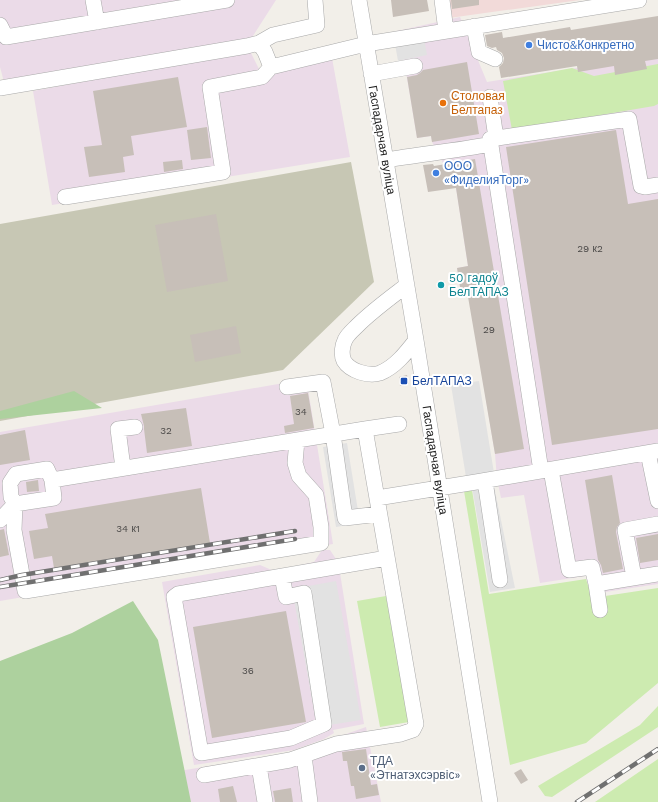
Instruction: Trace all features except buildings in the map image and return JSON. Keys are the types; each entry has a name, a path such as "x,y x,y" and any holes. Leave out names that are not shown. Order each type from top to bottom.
{"street":[{"path":"93,0 96,22"},
{"path":"0,25 6,37 225,0"},
{"path":"0,88 259,43 273,36 317,25 315,0"},
{"name":"Гаспадарчая вуліца","path":"359,0 416,340 490,802"},
{"path":"442,0 446,31"},
{"path":"66,197 223,172 210,87 262,77 272,67 366,44 639,0"},
{"path":"474,26 479,52 495,59"},
{"path":"259,43 272,67"},
{"path":"371,74 415,66"},
{"path":"490,97 493,141 546,470 569,570 592,567 600,610"},
{"path":"386,160 629,119 641,186 645,187 658,185"},
{"path":"407,285 369,314 345,339 342,350 344,361 352,369 364,374 379,373 393,365 406,353 416,340"},
{"path":"288,387 323,382 333,434 345,518 379,514"},
{"path":"52,480 399,424"},
{"path":"124,468 118,429 135,427"},
{"path":"204,775 290,760 336,744 401,734 413,730 416,724 365,429"},
{"path":"0,520 15,504 54,498 52,480 47,469 16,474 10,483 10,497 15,504 14,530 25,591 321,543 321,527 316,495 299,476 295,463 297,440"},
{"path":"377,498 653,452 658,501"},
{"path":"485,481 500,580"},
{"path":"634,577 625,530 658,524"},
{"path":"282,576 286,597 304,593 324,724 291,738 201,753 174,597 178,594 282,576 387,558"},
{"path":"596,584 658,574"},
{"path":"304,756 310,802"},
{"path":"260,766 265,802"}],"shaded area":[{"path":"0,0 276,0 251,39 4,82 0,67"},
{"path":"446,0 580,0 449,18"},
{"name":"БелТАПАЗ","path":"460,17 487,82 658,55 658,584 592,594 590,579 585,576 540,583 524,495 501,498 468,292 461,293 457,268 468,266 456,188 432,142 431,136 417,138 406,72 397,31"},
{"path":"424,38 427,55 398,61 395,44"},
{"path":"250,51 260,71 332,58 350,157 52,205 33,91"},
{"path":"351,162 374,282 283,370 0,421 0,224"},
{"path":"479,381 494,473 466,477 451,385"},
{"path":"284,383 308,389 333,544 0,601 0,432"},
{"path":"347,443 360,523 336,527 323,447"},
{"path":"494,486 515,588 490,592 472,487"},
{"path":"322,550 330,550 336,559 340,573 364,724 333,730 334,733 324,739 294,750 194,765 162,582 260,565 274,571 314,562"},
{"path":"336,581 361,720 317,727 292,589"},
{"path":"366,727 381,802 172,802 179,771 295,752"}],"green space":[{"path":"658,64 658,104 654,106 512,130 503,81 572,68 594,76"},
{"path":"74,391 102,408 0,419 0,411"},
{"path":"472,490 489,594 586,579 592,598 658,588 658,683 586,743 510,765 464,491"},
{"path":"386,596 409,722 380,727 357,601"},
{"path":"133,601 158,640 191,802 0,802 0,661 72,633"},
{"path":"658,706 658,727 552,797 545,796 538,786 640,725"},
{"path":"658,759 658,802 595,802"}],"railway":[{"path":"0,580 22,575 295,531"},
{"path":"0,587 295,539"},
{"path":"577,802 658,749"}],"place":[{"name":"Чисто&Конкретно","path":"529,45"},
{"name":"Столовая Белтапаз","path":"443,103"},
{"name":"ООО «ФиделияТорг»","path":"436,173"},
{"name":"50 гадоў БелТАПАЗ","path":"441,285"},
{"name":"БелТАПАЗ","path":"404,381"},
{"name":"ТДА «Этнатэхсэрвіс»","path":"362,768"}]}
